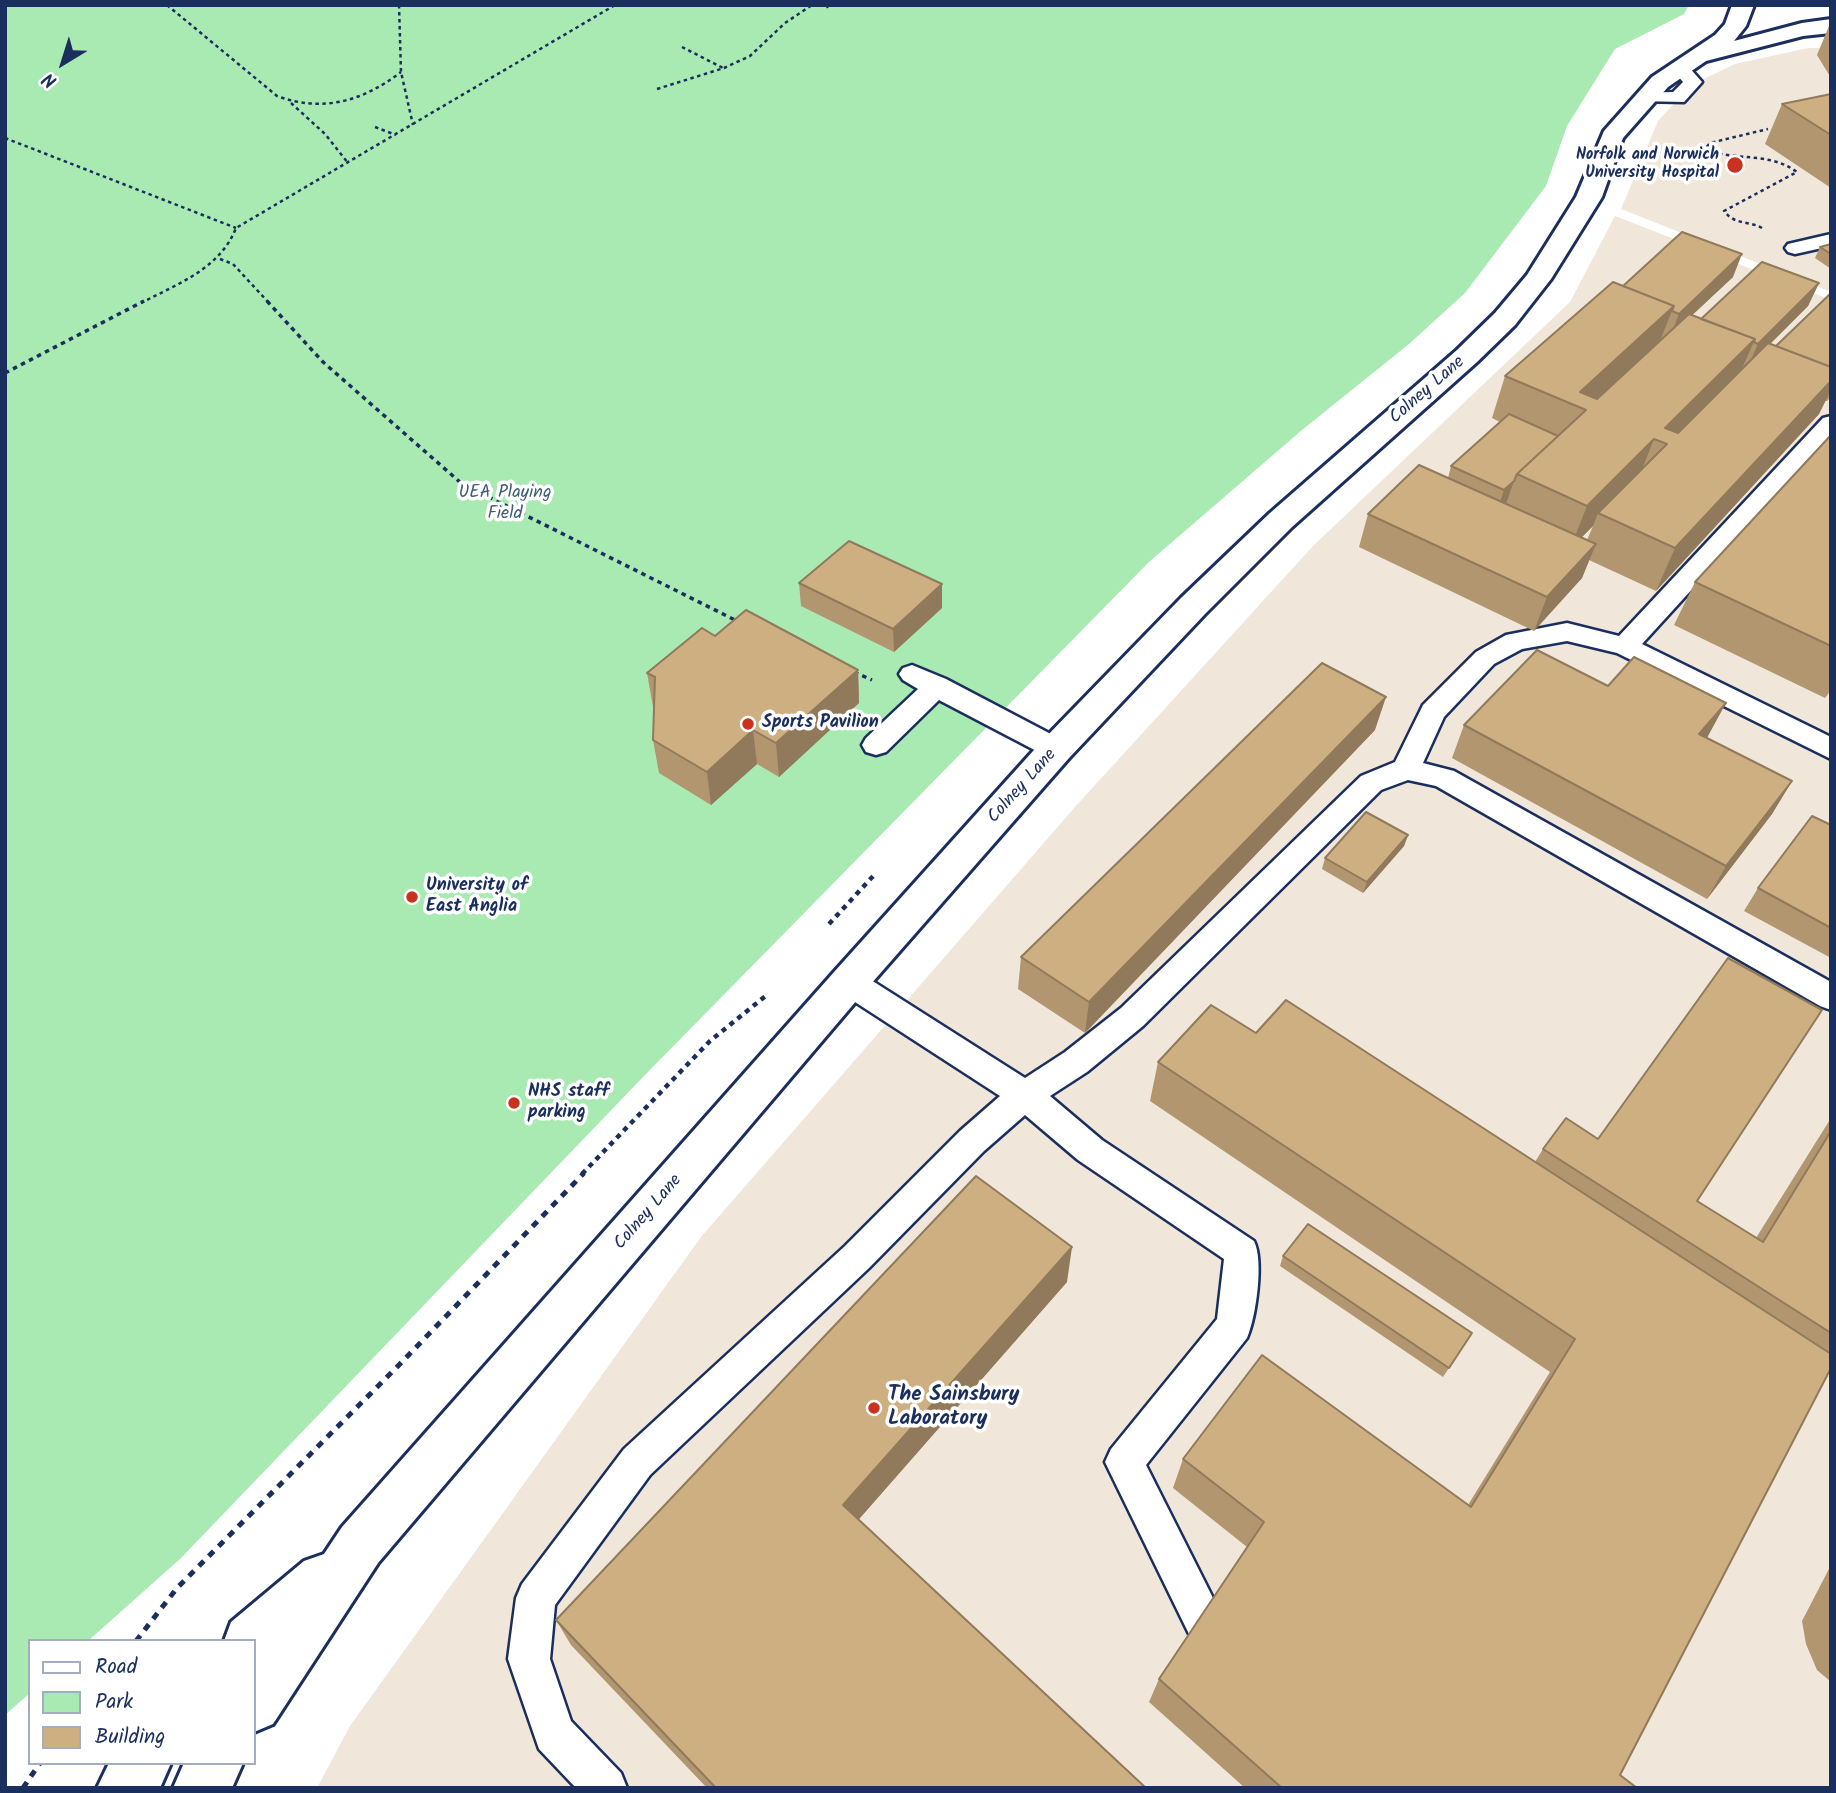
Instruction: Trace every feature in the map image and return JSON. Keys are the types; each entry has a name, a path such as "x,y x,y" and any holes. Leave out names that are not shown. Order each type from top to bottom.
{"street":[{"name":"Colney Lane","path":"256,1702 360,1545 849,982 1056,749 1183,616 1281,520 1467,356 1504,319 1538,279 1589,197 1612,136 1660,82 1723,40 1735,26 1743,5"},
{"path":"1794,11 1831,21"},
{"name":"Colney Lane","path":"1691,63 1802,30 1831,26"},
{"name":"Colney Lane","path":"252,1639 360,1545"},
{"path":"125,1788 142,1765"},
{"path":"201,1788 215,1765"}],"lane":[{"path":"1796,248 1831,240"},
{"path":"1625,646 1831,423"},
{"path":"1406,769 1433,712 1485,658 1515,641 1567,632 1625,646 1831,749"},
{"path":"876,745 925,680 1056,749"},
{"path":"606,1788 554,1734 529,1659 536,1598 637,1462 858,1257 972,1141 1026,1095 1076,1062 1132,1017 1371,783 1406,769 1444,778 1831,997"},
{"path":"849,982 1026,1095 1090,1150 1242,1252 1234,1326 1124,1462 1203,1620"}],"path":[{"path":"167,5 277,96 291,103 325,134 348,163"},
{"path":"399,5 401,72 413,125"},
{"path":"5,373 193,276 220,259 231,243 236,228 615,5"},
{"path":"657,89 724,68 750,56 785,23 812,5"},
{"path":"825,5 829,9"},
{"path":"682,47 724,68"},
{"path":"291,103 332,105 374,90 401,72"},
{"path":"375,127 397,135"},
{"path":"1768,129 1710,143 1705,149 1718,156 1773,157 1797,172 1724,211 1730,220 1744,226 1755,224 1796,248"},
{"path":"5,138 236,228"},
{"path":"220,259 233,264 323,362 461,483 748,627"},
{"path":"845,668 882,684"},
{"path":"826,928 882,867"},
{"path":"138,1639 177,1588 398,1366 691,1060 710,1041 773,990"},
{"path":"23,1788 39,1765"}],"shaded area":[{"name":"Norfolk and Norwich University Hospital","path":"1808,48 1831,48 1831,292 1621,209 1658,121 1691,85 1735,64"},
{"path":"1615,216 1831,300 1831,1788 317,1788 350,1726 701,1237 1075,807 1313,546 1570,302"}],"green space":[{"name":"UEA Playing Field","path":"5,5 1689,5 1684,14 1615,49 1567,126 1546,186 1465,293 1409,344 1302,430 1149,562 644,1076 181,1558 90,1639 28,1639 28,1695 5,1715"}],"building":[{"path":"1831,94 1831,135 1782,104"},
{"path":"1682,232 1742,254 1679,314 1672,311 1674,306 1623,286"},
{"path":"1831,244 1831,254 1820,247"},
{"path":"1762,262 1819,283 1758,344 1754,342 1755,339 1701,319"},
{"path":"1613,282 1674,306 1580,392 1597,399 1689,314 1755,339 1665,428 1678,433 1768,343 1831,367 1831,381 1675,548 1598,513 1667,444 1654,439 1587,506 1517,474 1586,410 1505,376"},
{"path":"1830,294 1831,367 1776,346"},
{"path":"1509,414 1558,436 1517,474 1504,490 1451,466"},
{"path":"1831,435 1831,646 1695,582"},
{"path":"1419,465 1596,544 1547,597 1368,514"},
{"path":"849,541 942,584 893,629 799,583"},
{"name":"Sports Pavilion","path":"746,610 858,670 776,743 753,730 707,772 653,740 655,677 647,673 702,628 715,636"},
{"path":"1537,650 1608,686 1634,657 1726,703 1699,734 1792,781 1726,866 1464,725"},
{"path":"1322,663 1386,697 1089,1002 1021,957"},
{"path":"1366,812 1408,835 1367,882 1325,858"},
{"path":"1812,816 1831,825 1831,928 1758,888"},
{"path":"1728,958 1822,1010 1697,1201 1763,1242 1831,1131 1831,1333 1543,1149 1566,1118 1598,1139"},
{"path":"1286,1000 1831,1354 1831,1368 1620,1775 1637,1788 1282,1788 1159,1679 1264,1522 1183,1459 1262,1355 1471,1507 1575,1339 1158,1062 1211,1005 1256,1033"},
{"name":"The Sainsbury Laboratory","path":"976,1176 1072,1247 843,1505 1146,1788 716,1788 556,1620"},
{"path":"1308,1224 1472,1333 1449,1368 1283,1256"}],"place":[{"name":"Norfolk and Norwich University Hospital","path":"1735,165"},
{"name":"Sports Pavilion","path":"748,724"},
{"name":"University of East Anglia","path":"412,897"},
{"name":"NHS staff parking","path":"514,1103"},
{"name":"The Sainsbury Laboratory","path":"874,1408"}]}
